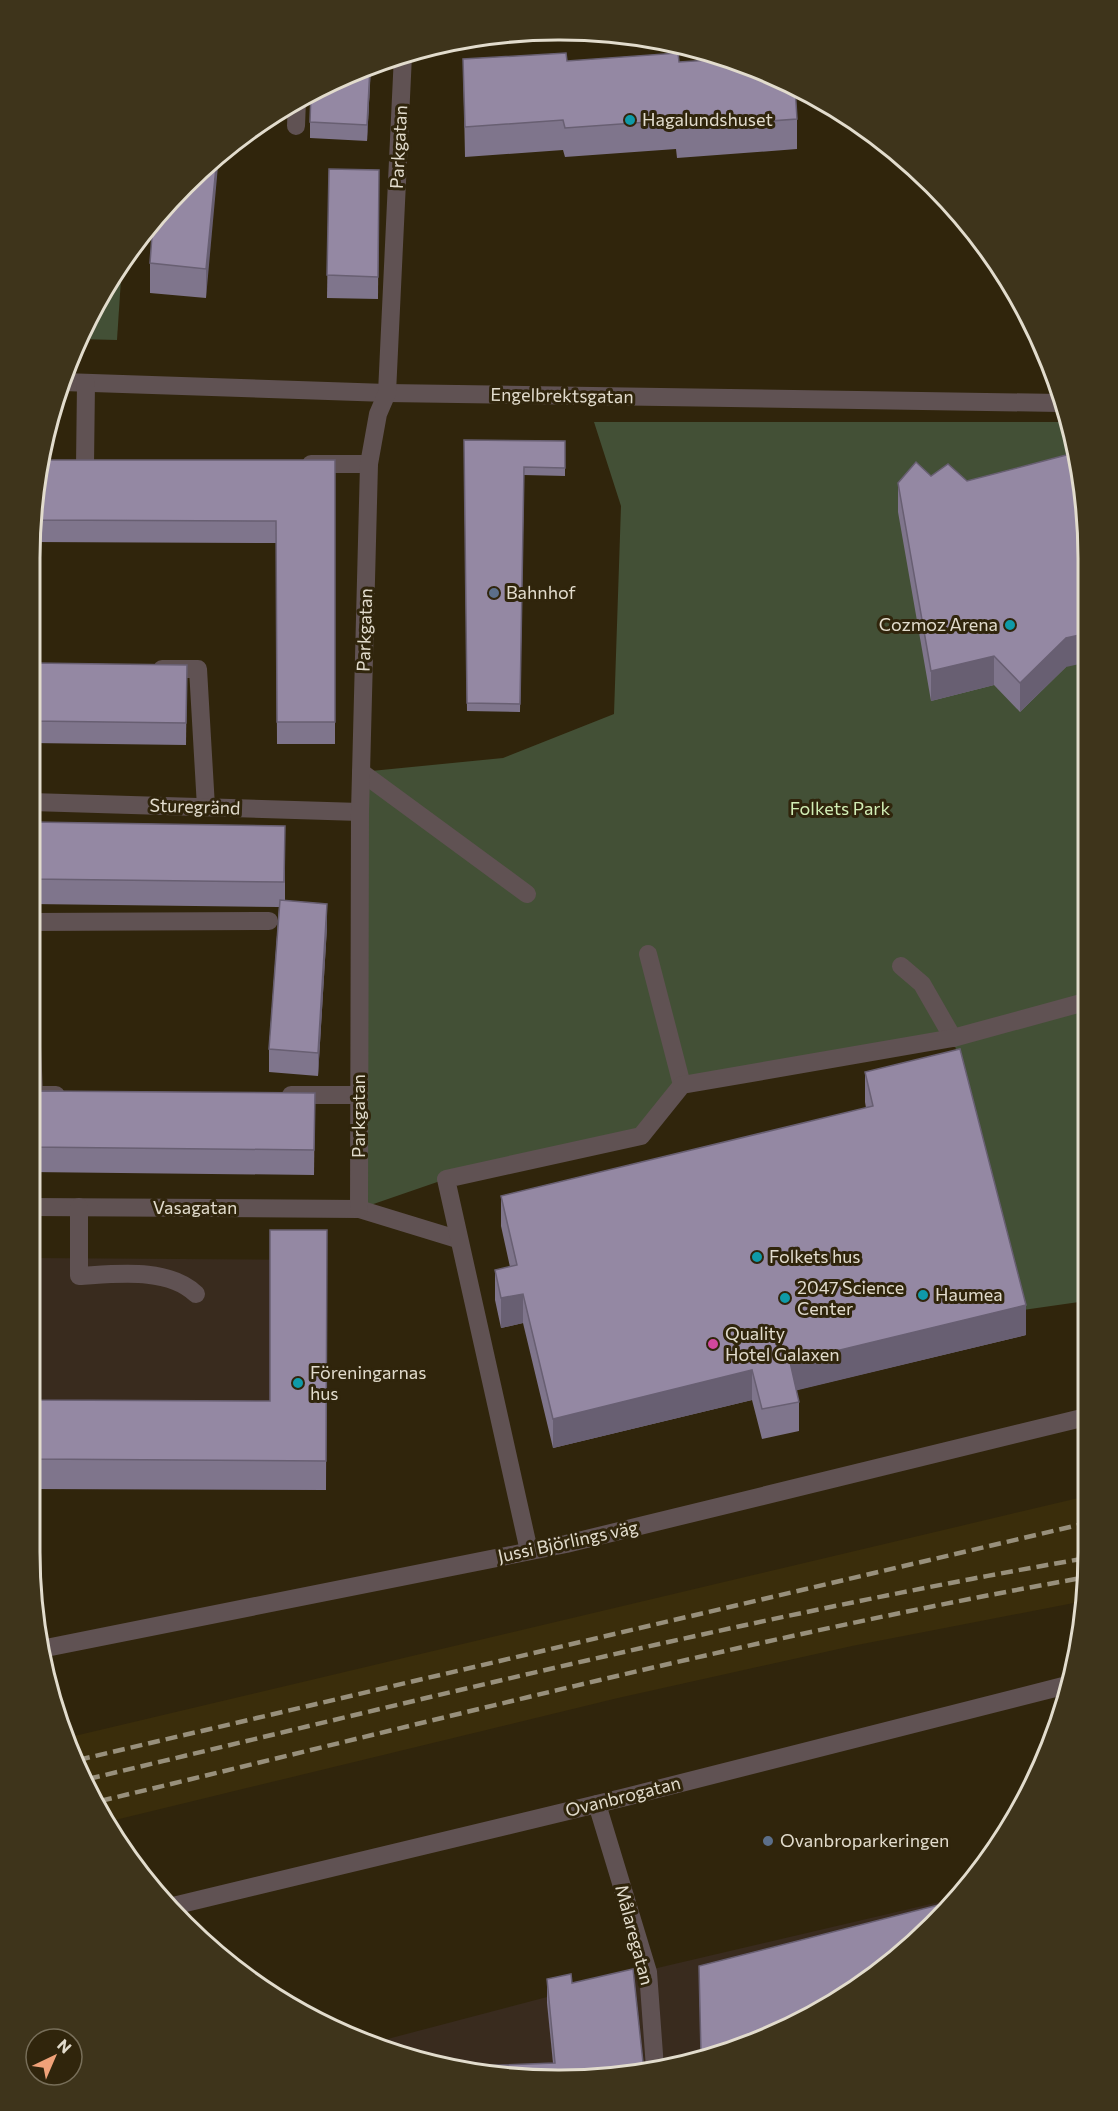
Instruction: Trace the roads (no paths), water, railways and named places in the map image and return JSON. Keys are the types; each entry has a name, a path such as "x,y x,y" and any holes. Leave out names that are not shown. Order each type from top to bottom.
{"street":[{"name":"Parkgatan","path":"359,1209 360,812 369,464 378,414 387,393 403,65"},
{"path":"296,126 297,112"},
{"name":"Engelbrektsgatan","path":"72,382 387,393 1053,401"},
{"path":"85,465 86,383"},
{"path":"63,465 108,464"},
{"path":"298,464 369,464"},
{"path":"142,669 198,669 206,807"},
{"path":"361,772 527,894"},
{"name":"Sturegränd","path":"40,802 360,812"},
{"path":"40,922 269,921"},
{"path":"648,954 681,1085"},
{"path":"901,966 922,984 953,1038"},
{"path":"529,1551 457,1239 446,1179 641,1136 681,1085 953,1038 1078,1004"},
{"path":"40,1095 69,1095"},
{"path":"278,1095 359,1095"},
{"name":"Vasagatan","path":"40,1207 359,1209 457,1239"},
{"path":"79,1207 79,1276 159,1276 179,1281 196,1294"},
{"name":"Jussi Björlings väg","path":"49,1646 578,1541 1078,1419"},
{"name":"Ovanbrogatan","path":"179,1905 597,1804 1060,1687"},
{"name":"Målaregatan","path":"597,1804 648,1972 655,2062"}],"railway":[{"path":"84,1759 1078,1525"},
{"path":"93,1778 711,1633 961,1581 1078,1560"},
{"path":"104,1800 715,1653 963,1600 1076,1579"}],"place":[{"name":"Hagalundshuset","path":"630,120"},
{"name":"Bahnhof","path":"494,593"},
{"name":"Cozmoz Arena","path":"1010,625"},
{"name":"Folkets hus","path":"757,1257"},
{"name":"Haumea","path":"923,1295"},
{"name":"2047 Science Center","path":"785,1298"},
{"name":"Quality Hotel Galaxen","path":"713,1344"},
{"name":"Föreningarnas hus","path":"298,1383"},
{"name":"Ovanbroparkeringen","path":"768,1841"}],"park label":[{"name":"Folkets Park","path":"840,809"}]}
